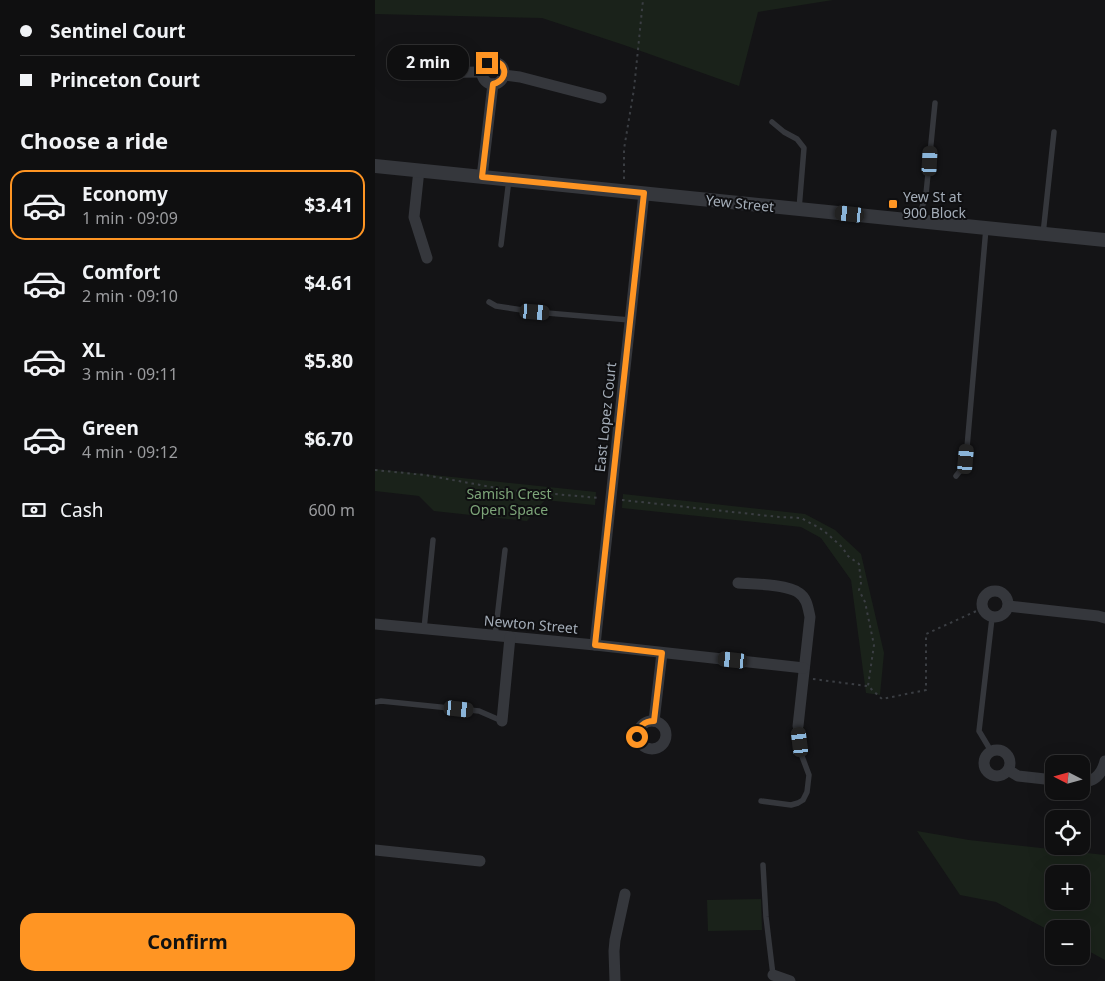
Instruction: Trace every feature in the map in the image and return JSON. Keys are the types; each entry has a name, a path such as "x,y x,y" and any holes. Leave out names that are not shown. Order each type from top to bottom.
{"street":[{"path":"492,61 501,65 504,69 504,75 498,83 489,84 482,77 481,72 487,63 492,61"},
{"path":"406,73 481,72"},
{"path":"504,75 520,77 601,98"},
{"path":"482,177 493,84"},
{"name":"Yew Street","path":"375,166 1105,240"},
{"path":"419,170 414,217 427,258"},
{"name":"East Lopez Court","path":"595,645 644,193"},
{"path":"738,583 787,587 799,592 807,602 810,617 798,726"},
{"path":"997,591 1006,596 1008,606 1004,615 992,618 985,613 982,603 987,594 997,591"},
{"path":"1008,606 1105,618"},
{"name":"Newton Street","path":"375,624 595,645 803,672"},
{"path":"502,721 510,637"},
{"path":"654,721 662,653"},
{"path":"998,750 1003,752 1009,760 1010,765 1007,770 1000,776 990,774 984,766 985,756 991,751 998,750"},
{"path":"1090,781 1099,776 1105,761"},
{"path":"1007,770 1018,776 1045,779"},
{"path":"375,850 479,861"},
{"path":"615,981 615,940 625,894"},
{"path":"773,974 790,981"}],"lane":[{"path":"918,221 926,194 935,103"},
{"path":"772,122 784,132 797,139 804,148 799,209"},
{"path":"1043,234 1054,132"},
{"path":"501,245 509,180"},
{"path":"956,476 966,459 986,228"},
{"path":"489,302 496,306 535,312 630,320"},
{"path":"424,629 433,540"},
{"path":"495,636 505,550"},
{"path":"991,751 979,731 992,618"},
{"path":"375,702 381,701 479,711 502,721"},
{"path":"761,801 791,805 803,800 807,792 809,776 800,751 798,726"},
{"path":"763,865 766,917 773,974"}],"path":[{"path":"624,191 624,149 634,89 643,0"},
{"path":"375,470 425,475 508,490 801,518 823,530 842,547 848,556 859,564 861,583 859,590 865,602 874,645 868,686"},
{"path":"803,672 868,686 882,699 926,690 926,634 983,608"}],"green space":[{"path":"375,0 833,0 758,12 739,86 542,18 375,14"},
{"name":"Samish Crest Open Space","path":"375,469 596,492 595,505 545,500 527,521 434,511 419,496 375,491"},
{"path":"623,494 805,514 835,530 861,554 884,653 880,695 866,693 851,580 821,538 801,527 622,508"},
{"path":"917,831 969,840 1045,848 1045,855 1090,855 1090,853 1105,855 1105,960 1090,952 1090,920 1045,920 1045,928 996,902 960,895"},
{"path":"761,899 762,930 708,931 707,900"}],"place":[{"name":"Yew St at 900 Block","path":"893,204"}],"route":[{"path":"487,63 497,62 504,69 504,75 502,80 493,84 482,177 644,193 595,645 662,653 654,721 645,722 639,728 637,737"}]}
